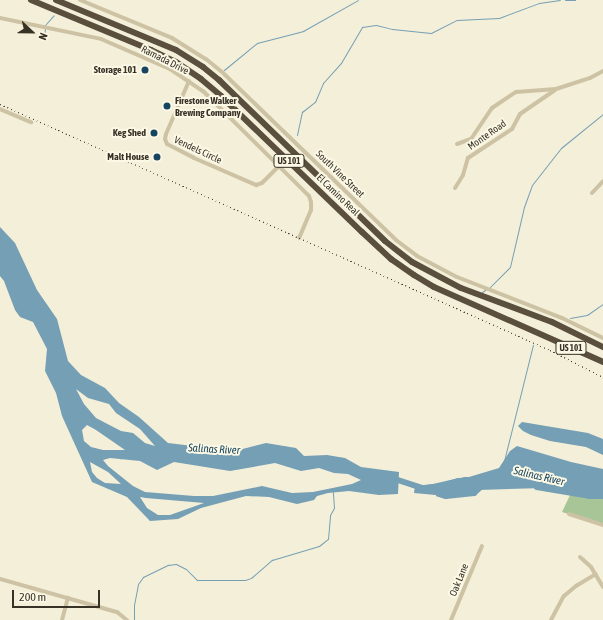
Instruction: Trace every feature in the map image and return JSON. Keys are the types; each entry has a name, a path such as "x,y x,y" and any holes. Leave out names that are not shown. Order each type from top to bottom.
{"highway":[{"name":"El Camino Real","path":"31,0 151,50 176,62 201,79 222,96 391,259 414,275 434,287 603,362"},
{"name":"El Camino Real","path":"56,0 176,50 203,67 219,80 386,242 418,265 461,288 552,322 603,347"}],"street":[{"name":"South Vine Street","path":"80,0 172,38 206,59 221,71 396,240 440,269 560,318 603,338"},
{"name":"Ramada Drive","path":"0,18 101,39 170,69 189,81 215,102 305,191 311,202 311,210 299,238"},
{"path":"457,144 471,139 492,108 516,92 556,89 590,78 603,70"},
{"name":"Vendels Circle","path":"189,81 166,134 165,139 167,144 194,158 256,185 262,182 279,166"},
{"name":"Monte Road","path":"455,188 463,174 468,158 512,129 520,114 556,89"},
{"path":"0,109 31,122"},
{"path":"592,193 603,181"},
{"path":"569,514 603,525"},
{"name":"Oak Lane","path":"451,620 482,546"},
{"path":"580,557 596,574 603,587"},
{"path":"552,620 564,596 576,586 596,574"},
{"path":"0,579 117,612 126,620"},
{"path":"62,620 68,598"}],"green space":[{"path":"571,493 603,496 603,525 562,512"}],"water":[{"path":"0,227 15,243 37,290 57,319 68,361 81,375 105,388 119,403 139,417 168,443 235,451 266,443 296,448 304,456 327,455 345,458 361,467 399,472 398,494 379,495 349,491 328,493 317,496 314,500 297,504 269,497 246,496 201,508 178,519 150,521 127,497 92,482 62,416 56,393 45,371 47,349 33,322 20,317 15,310 4,281 0,276","holes":["76,389 88,398 109,404 116,413 140,429 155,446 145,443 133,433 121,431 96,418 84,404","87,425 125,450 103,450 91,447 84,441 82,430","110,458 140,461 157,470 174,462 230,471 275,463 301,471 319,468 334,473 348,474 361,480 352,484 313,492 292,493 262,486 213,496 194,496 145,492 133,486 108,466 103,460","90,462 108,472 121,484 105,483 97,478 92,472","140,497 204,503 170,515 158,515 147,508"]},
{"path":"522,422 588,433 603,439 603,455 586,447 550,441 531,435 523,431 518,426"},
{"path":"517,446 571,462 603,469 603,496 590,496 544,488 478,490 474,493 446,496 414,493 415,486 469,477 499,468 510,451"}],"waterway":[{"path":"224,70 257,43 303,31 358,0"},
{"path":"297,135 302,112 315,102 323,83 341,63 362,27 376,25 392,29 431,33 457,20 499,18 539,3 560,0"},
{"path":"565,0 575,0"},
{"path":"45,25 54,15"},
{"path":"44,39 45,28"},
{"path":"490,287 510,267 524,207 532,185 561,148 603,114"},
{"path":"570,318 587,315 603,304"},
{"path":"503,465 533,345"},
{"path":"463,477 470,477"},
{"name":"Salinas River","path":"392,478 422,488"},
{"path":"448,481 458,478"},
{"path":"426,485 441,483"},
{"name":"Salinas River","path":"415,486 423,485"},
{"name":"Salinas River","path":"439,494 446,496 474,493 483,485"},
{"name":"Salinas River","path":"537,487 590,496 603,496"},
{"path":"134,620 134,605 138,584 143,577 168,565 176,564 186,569 197,580 245,580 251,578 272,560 319,546 328,539 330,515 334,508 333,492"}],"railway":[{"path":"0,104 550,350 603,377"}],"place":[{"name":"Storage 101","path":"145,70"},
{"name":"Firestone Walker Brewing Company","path":"167,106"},
{"name":"Keg Shed","path":"154,133"},
{"name":"Malt House","path":"157,157"}]}
